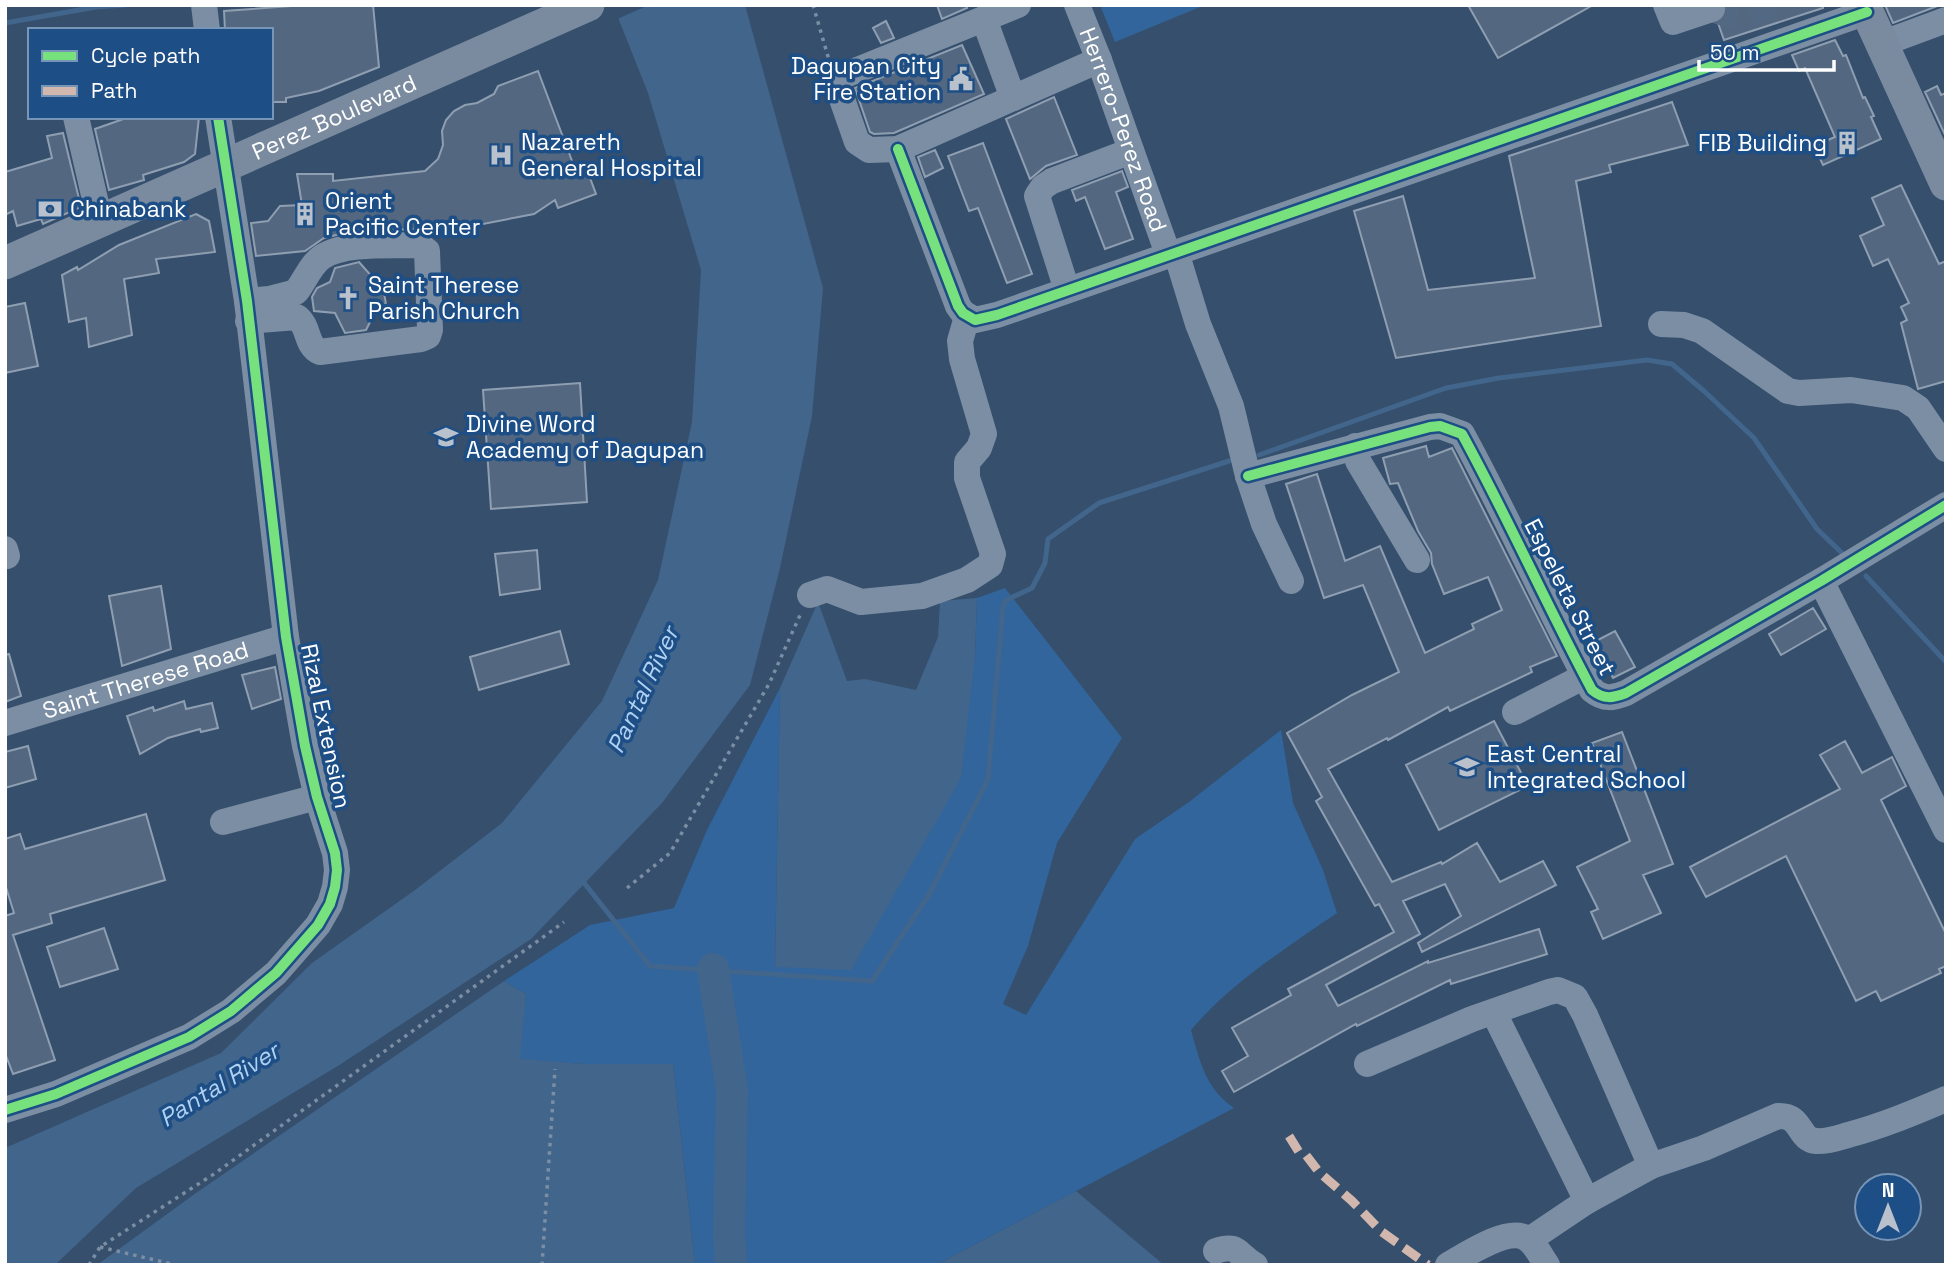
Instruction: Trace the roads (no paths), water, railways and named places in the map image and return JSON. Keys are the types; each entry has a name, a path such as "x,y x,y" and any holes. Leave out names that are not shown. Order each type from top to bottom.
{"main road":[{"name":"Perez Boulevard","path":"5,263 588,5"},
{"path":"1866,8 1946,184"}],"street":[{"path":"1018,5 835,79 861,147 869,150 898,149 1099,60"},
{"name":"Herrero-Perez Road","path":"1077,5 1231,406 1248,476 1264,524 1291,581"},
{"path":"1666,5 1673,22 1713,9"},
{"path":"898,149 958,306 967,317 975,320 1866,8"},
{"path":"984,19 1013,98"},
{"path":"1881,44 1946,20"},
{"path":"76,119 100,221"},
{"name":"Rizal Extension","path":"5,1110 56,1094 189,1037 231,1011 276,973 318,925 330,904 335,887 335,853 305,747 286,637 248,311 218,119"},
{"path":"1067,290 1037,196 1042,187 1052,181 1131,150"},
{"path":"419,245 427,251 430,330 428,336 421,339 320,352 310,345 304,322 297,317 248,311 269,299 296,292 319,258 332,251 372,246 419,245"},
{"path":"810,595 827,589 861,602 922,596 967,580 990,565 993,554 967,478 967,462 979,448 984,434 962,359 960,341 967,317"},
{"path":"1661,324 1684,325 1702,331 1788,391 1800,393 1851,390 1903,398 1917,408 1946,449"},
{"name":"Espeleta Street","path":"1248,476 1430,427 1440,426 1462,434 1494,492 1531,573 1592,691 1600,696 1616,697 1821,581 1946,505"},
{"path":"1356,446 1358,461 1417,560"},
{"path":"1821,581 1946,830"},
{"name":"Saint Therese Road","path":"5,723 286,637"},
{"path":"1515,712 1585,677"},
{"path":"223,822 317,797"},
{"path":"1367,1064 1434,1035 1558,990 1575,997 1585,1015 1651,1166"},
{"path":"1494,1013 1587,1201"},
{"path":"1529,1240 1587,1201 1651,1166 1704,1148 1778,1116 1788,1116 1795,1120 1807,1138 1820,1141 1887,1124 1946,1099"},
{"path":"1448,1265 1503,1236 1514,1234 1529,1240 1547,1265"},
{"path":"1216,1251 1229,1247 1237,1249 1255,1265"}],"water":[{"name":"Pantal River","path":"613,5 745,5 823,288 812,416 780,568 750,685 662,803 531,939 341,1064 136,1188 55,1265 5,1265 5,1148 221,1053 312,963 415,890 502,823 602,701 658,580 692,422 701,270 648,93"},
{"path":"977,598 975,656 961,778 851,970 775,967 780,688 818,602 847,681 865,679 916,690 938,637 940,601"},
{"path":"504,981 526,994 520,1059 585,1064 673,1064 695,1265 97,1265 196,1193"},
{"path":"1076,1191 1164,1265 936,1265"}],"waterway":[{"path":"5,23 96,7 125,5"},
{"path":"1259,455 1446,388 1499,378 1647,360 1672,364 1754,438 1817,529 1845,556"},
{"path":"581,879 650,966 872,981 930,893 988,779 1003,607 1006,600 1032,588 1045,563 1048,539 1099,503 1229,461"},
{"path":"1866,576 1946,662"},
{"path":"713,969 732,1090 729,1233 731,1265"}],"tunnel":[{"path":"1712,9 1737,17 1774,5"}],"place":[{"name":"Dagupan City Fire Station","path":"961,79"},
{"name":"FIB Building","path":"1847,143"},
{"name":"Nazareth General Hospital","path":"501,155"},
{"name":"Chinabank","path":"50,209"},
{"name":"Orient Pacific Center","path":"305,214"},
{"name":"Saint Therese Parish Church","path":"348,298"},
{"name":"Divine Word Academy of Dagupan","path":"446,437"},
{"name":"East Central Integrated School","path":"1467,767"}]}
